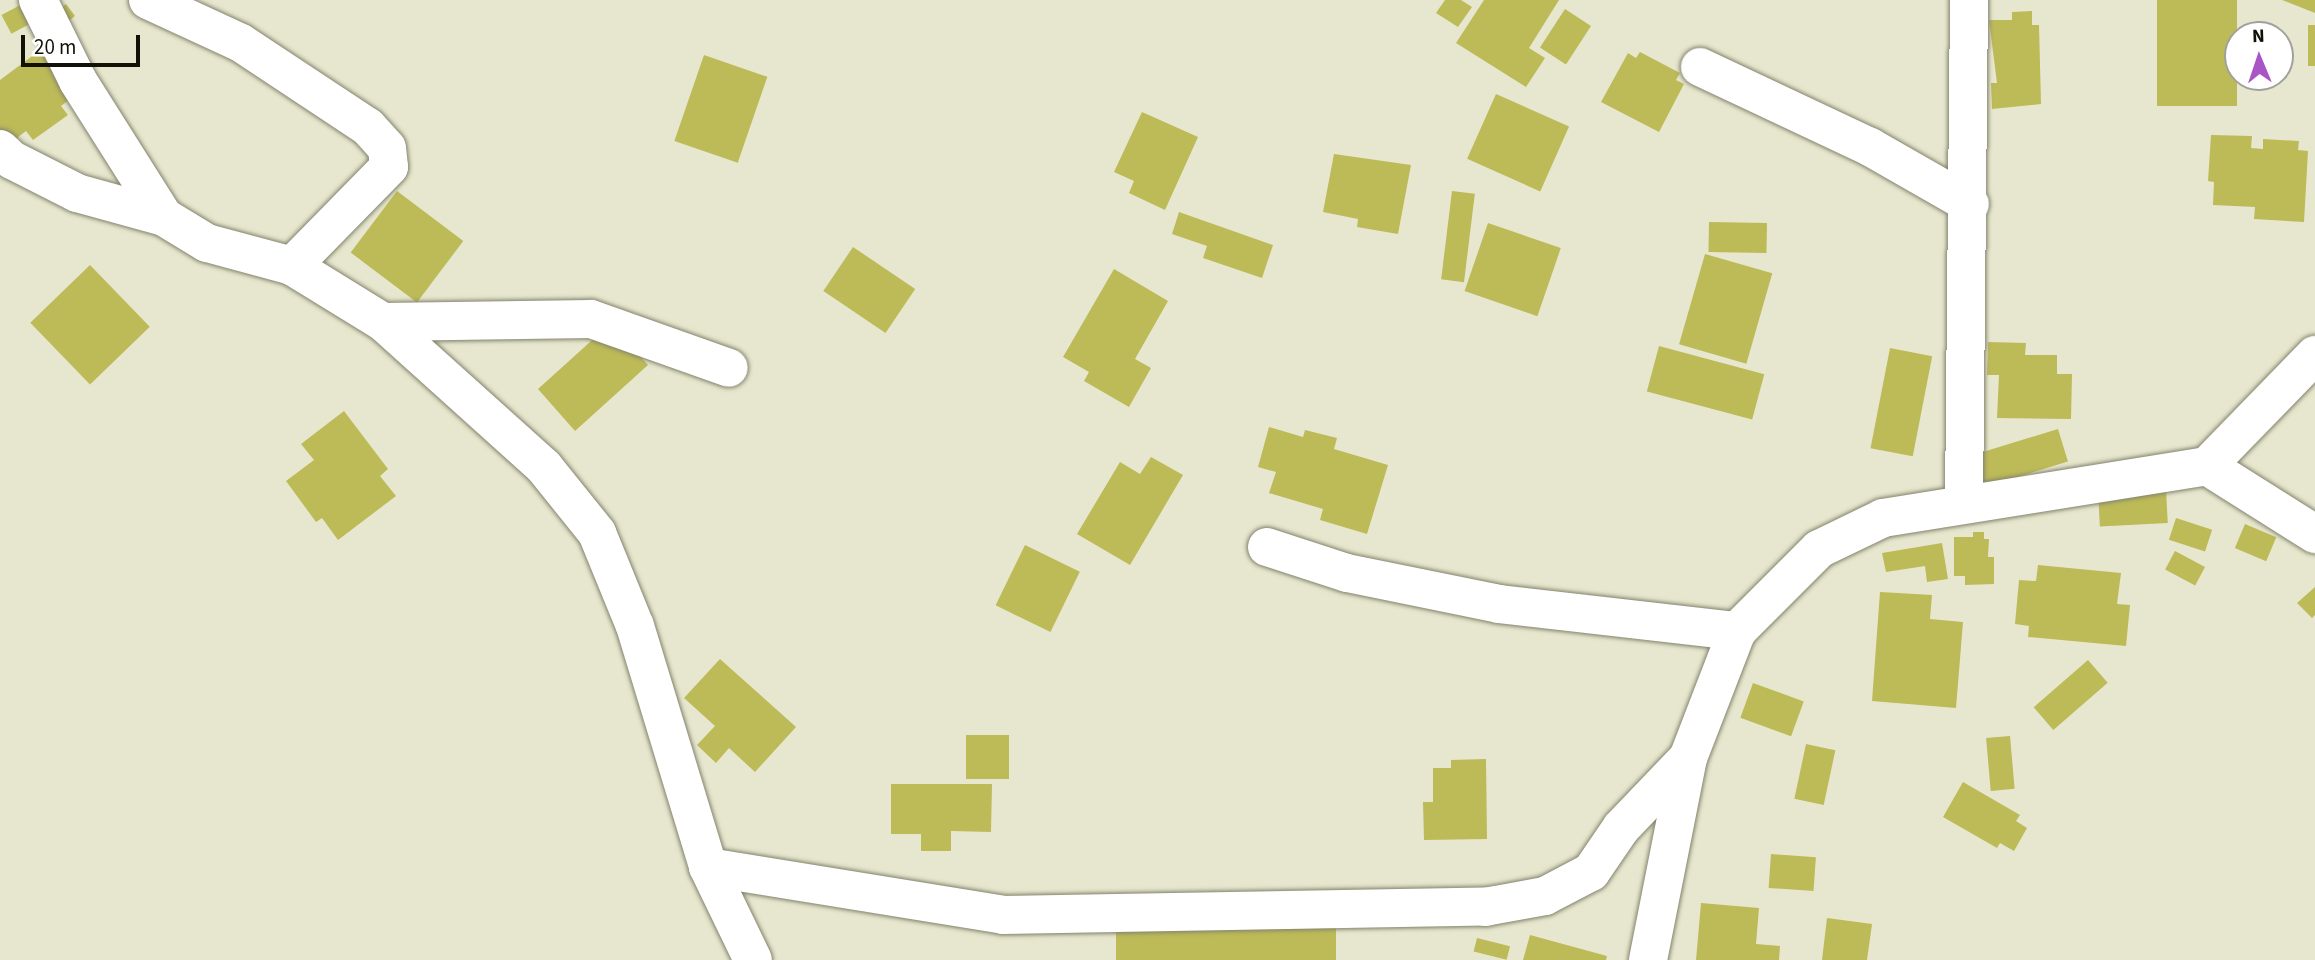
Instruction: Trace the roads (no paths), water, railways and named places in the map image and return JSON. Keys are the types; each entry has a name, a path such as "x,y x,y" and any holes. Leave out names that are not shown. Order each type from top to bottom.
{"street":[{"path":"38,0 78,80 164,217"},
{"path":"148,0 242,43 368,127 387,148 389,167 292,266"},
{"path":"1964,503 1970,205 1969,0"},
{"path":"1700,67 1870,147 1970,205"},
{"path":"0,149 77,193 164,217 207,243 292,266 383,321 544,467 597,533 635,626 708,867 754,960"},
{"path":"383,321 591,319 729,368"},
{"path":"1648,960 1688,758 1737,631 1819,549 1883,518 2207,466 2315,355"},
{"path":"2207,466 2315,534"},
{"path":"1267,547 1346,573 1499,604 1737,631"},
{"path":"708,867 1003,915 1485,907 1545,896 1591,872 1621,828 1688,758"}]}
